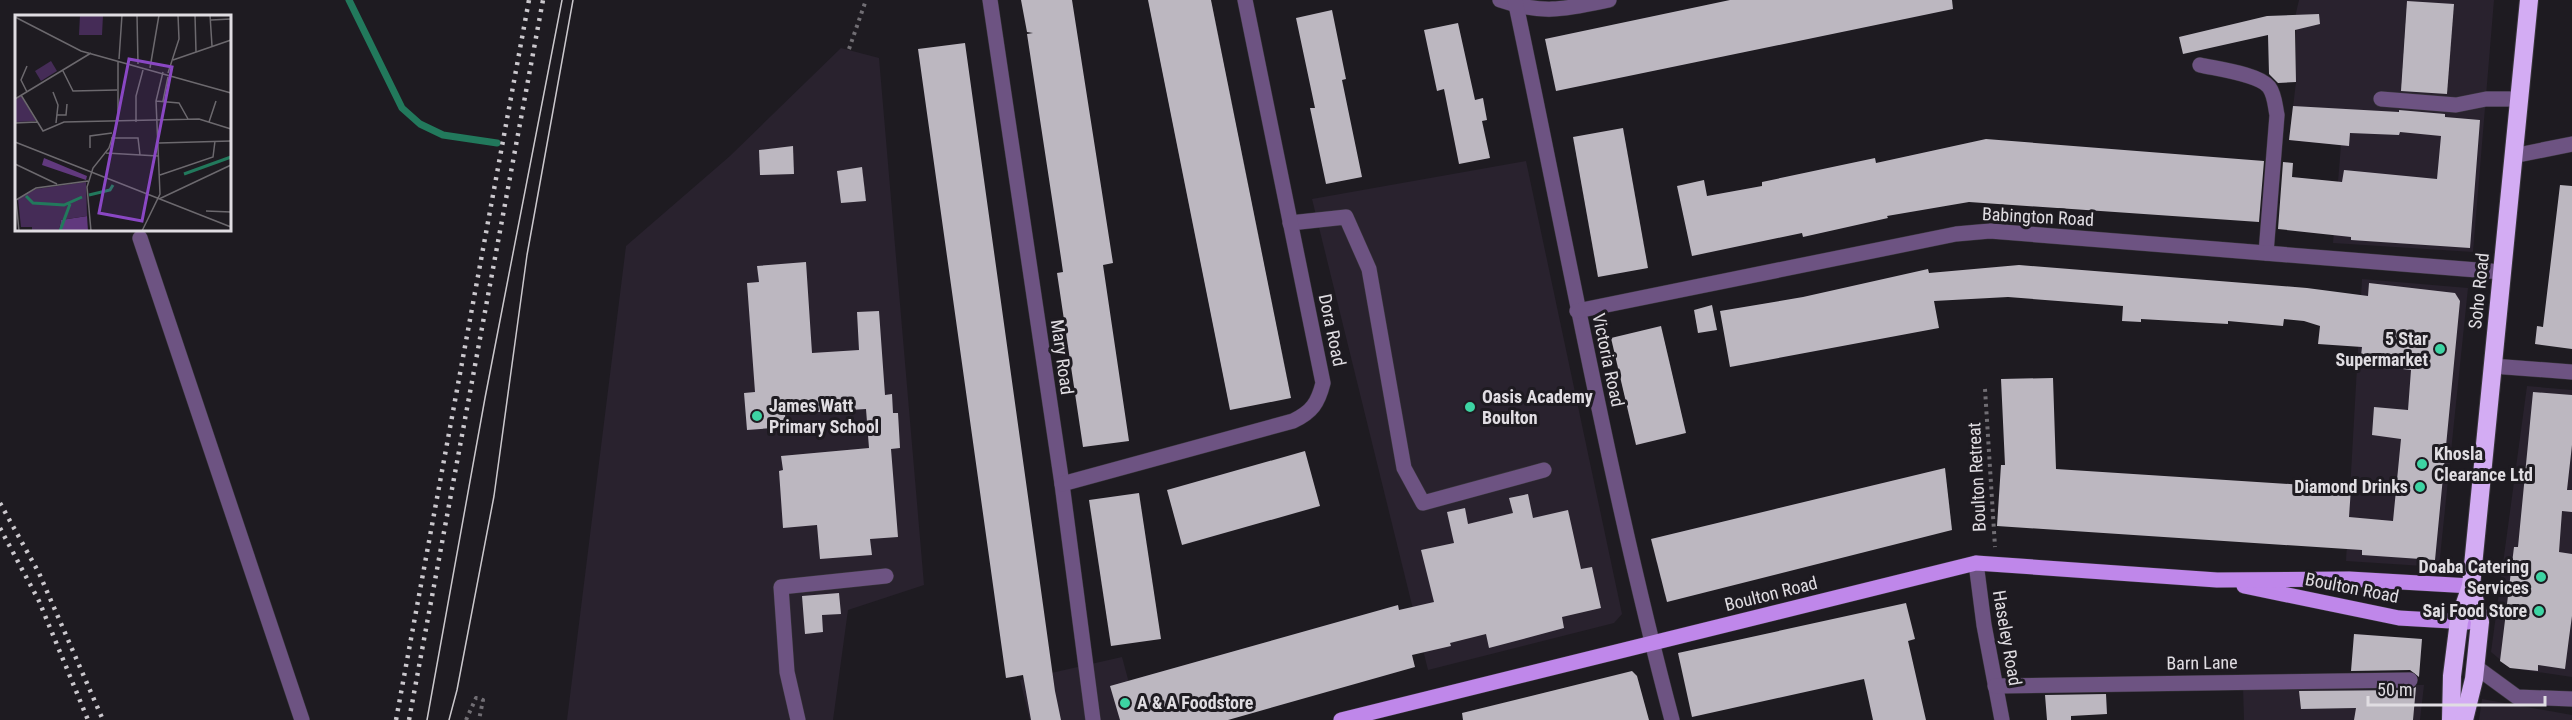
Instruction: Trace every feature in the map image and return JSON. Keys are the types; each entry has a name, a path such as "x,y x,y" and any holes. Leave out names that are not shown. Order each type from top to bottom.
{"highway":[{"name":"Soho Road","path":"2451,720 2452,676 2459,621 2471,586 2529,0"},
{"name":"Soho Road","path":"2464,720 2476,667 2480,622 2471,586"}],"main road":[{"name":"Boulton Road","path":"1341,720 1652,645 1976,563 2217,580 2349,579 2471,586"},
{"name":"Boulton Road","path":"2217,580 2399,618 2480,622"}],"street":[{"name":"Mary Road","path":"990,0 1062,484 1094,720"},
{"name":"Dora Road","path":"1062,484 1293,421 1308,414 1319,400 1323,383 1245,0"},
{"path":"1500,0 1558,11 1609,0"},
{"name":"Victoria Road","path":"1516,3 1577,311 1652,645 1672,720"},
{"path":"2200,65 2260,79 2269,86 2273,96 2277,115 2266,253"},
{"path":"2381,99 2456,105 2486,99 2519,99"},
{"path":"2513,156 2572,144"},
{"path":"1290,223 1346,216 1369,269 1404,468 1423,503 1544,470"},
{"name":"Babington Road","path":"1577,311 1945,236 1990,231 2502,272"},
{"path":"140,238 302,720"},
{"path":"2492,366 2572,372"},
{"name":"Haseley Road","path":"1976,563 1983,625 2002,720"},
{"path":"798,720 787,672 781,587 886,576"},
{"path":"2476,667 2517,697 2572,699"},
{"name":"Barn Lane","path":"1995,686 2410,680"}],"path":[{"path":"849,49 866,0"},
{"name":"Boulton Retreat","path":"1985,389 1996,564"},
{"path":"466,720 476,698 483,700 479,720"}],"shaded area":[{"path":"2299,0 2494,0 2473,252 2333,243 2341,145 2289,140 2296,82 2296,13"},
{"name":"James Watt Primary School","path":"841,48 879,58 924,585 848,610 833,720 567,720 626,246 730,156"},
{"name":"Oasis Academy Boulton","path":"1526,161 1622,614 1614,623 1428,670 1312,199"},
{"path":"2362,279 2468,288 2439,567 2346,561"},
{"path":"2527,386 2572,390 2572,677 2510,668 2491,652"},
{"path":"1122,657 1139,720 1030,720 1020,680"},
{"path":"2424,685 2420,720 2244,720 2243,686"},
{"path":"2482,699 2572,715 2572,720 2479,720"}],"building":[{"path":"1021,0 1072,0 1113,263 1103,265 1129,441 1083,447 1057,273 1063,272 1027,34 1033,33 1027,32"},
{"path":"1148,0 1211,0 1291,398 1230,410"},
{"path":"1730,0 1952,0 1953,9 1556,91 1545,39"},
{"path":"2407,1 2454,4 2447,94 2401,91"},
{"path":"1332,10 1346,79 1342,80 1362,177 1326,184 1310,108 1315,108 1296,18"},
{"path":"2319,14 2320,24 2295,30 2296,82 2278,83 2269,74 2268,35 2183,54 2179,37 2267,16"},
{"path":"1458,23 1475,100 1483,98 1487,120 1482,121 1490,158 1459,164 1444,89 1437,91 1424,30"},
{"path":"965,43 1055,691 1061,720 1031,720 1023,675 1006,678 918,49"},
{"path":"2293,106 2399,112 2399,110 2480,120 2470,248 2351,240 2351,237 2278,229 2283,162 2293,163 2292,177 2342,182 2344,170 2437,179 2441,136 2400,132 2399,135 2350,133 2349,146 2289,140"},
{"path":"1623,128 1648,268 1598,277 1573,137"},
{"path":"1986,139 2264,161 2259,222 1969,202 1887,216 1888,218 1803,237 1802,233 1692,256 1677,186 1704,180 1707,196 1762,186 1762,182 1875,158 1876,163"},
{"path":"793,146 794,174 760,175 759,150"},
{"path":"862,167 866,201 841,203 837,171"},
{"path":"2560,185 2572,186 2572,349 2535,344 2537,326 2543,327"},
{"path":"806,262 812,353 859,350 857,312 879,311 885,395 892,394 893,413 898,413 900,448 891,449 898,537 870,539 872,555 820,559 817,525 783,528 779,471 783,470 781,456 869,448 866,409 785,414 786,427 747,430 744,393 755,392 747,283 759,282 757,266"},
{"path":"2019,265 2307,288 2368,296 2369,283 2455,293 2460,301 2435,560 2362,555 2362,550 1997,526 2001,465 2005,465 2001,379 2053,378 2056,469 2351,488 2349,517 2393,521 2401,439 2372,435 2374,407 2408,410 2411,370 2360,364 2362,347 2318,344 2320,326 2304,321 2284,319 2283,326 2228,321 2228,324 2141,319 2141,322 2122,321 2123,306 2008,297 1934,301 1939,328 1730,367 1720,311 1803,297 1928,269 1929,273"},
{"path":"1712,305 1717,330 1698,333 1694,310"},
{"path":"1661,326 1686,433 1636,445 1611,338"},
{"path":"2533,392 2572,395 2572,445 2567,490 2572,490 2572,512 2562,511 2559,552 2572,554 2572,616 2565,669 2538,665 2538,671 2510,668 2500,661 2514,547 2518,547"},
{"path":"1305,451 1320,506 1182,545 1167,490"},
{"path":"1945,468 1952,530 1667,602 1651,539"},
{"path":"1139,493 1161,639 1111,646 1089,500"},
{"path":"1528,494 1533,518 1568,510 1581,569 1592,567 1601,608 1562,617 1564,628 1489,648 1486,634 1450,643 1451,646 1412,655 1415,667 1228,720 1120,720 1110,686 1398,605 1399,610 1434,602 1421,550 1454,543 1447,512 1465,508 1468,524 1513,513 1509,498"},
{"path":"839,593 841,614 822,615 823,632 805,634 802,596"},
{"path":"1906,603 1915,639 1908,641 1926,720 1873,720 1864,679 1692,717 1678,653"},
{"path":"2354,634 2422,639 2419,677 2410,670 2351,671"},
{"path":"1632,671 1637,676 1649,720 1463,720 1462,713"},
{"path":"2416,687 2413,720 2354,720 2356,708 2301,709 2299,691 2410,690"},
{"path":"2106,694 2107,714 2071,716 2071,720 2047,720 2045,695"}],"waterway":[{"path":"349,0 402,108 420,124 443,135 497,143"}],"tram line":[{"path":"427,720 485,398 562,0"},
{"path":"449,720 457,690 494,496 527,255 573,0"}],"railway":[{"path":"396,720 529,0"},
{"path":"409,720 543,0"},
{"path":"0,503 39,573 103,720"},
{"path":"0,528 39,601 88,720"}],"place":[{"name":"5 Star Supermarket","path":"2440,349"},
{"name":"Oasis Academy Boulton","path":"1470,407"},
{"name":"James Watt Primary School","path":"757,416"},
{"name":"Khosla Clearance Ltd","path":"2422,464"},
{"name":"Diamond Drinks","path":"2420,487"},
{"name":"Doaba Catering Services","path":"2541,577"},
{"name":"Saj Food Store","path":"2539,611"},
{"name":"A & A Foodstore","path":"1125,703"}]}
